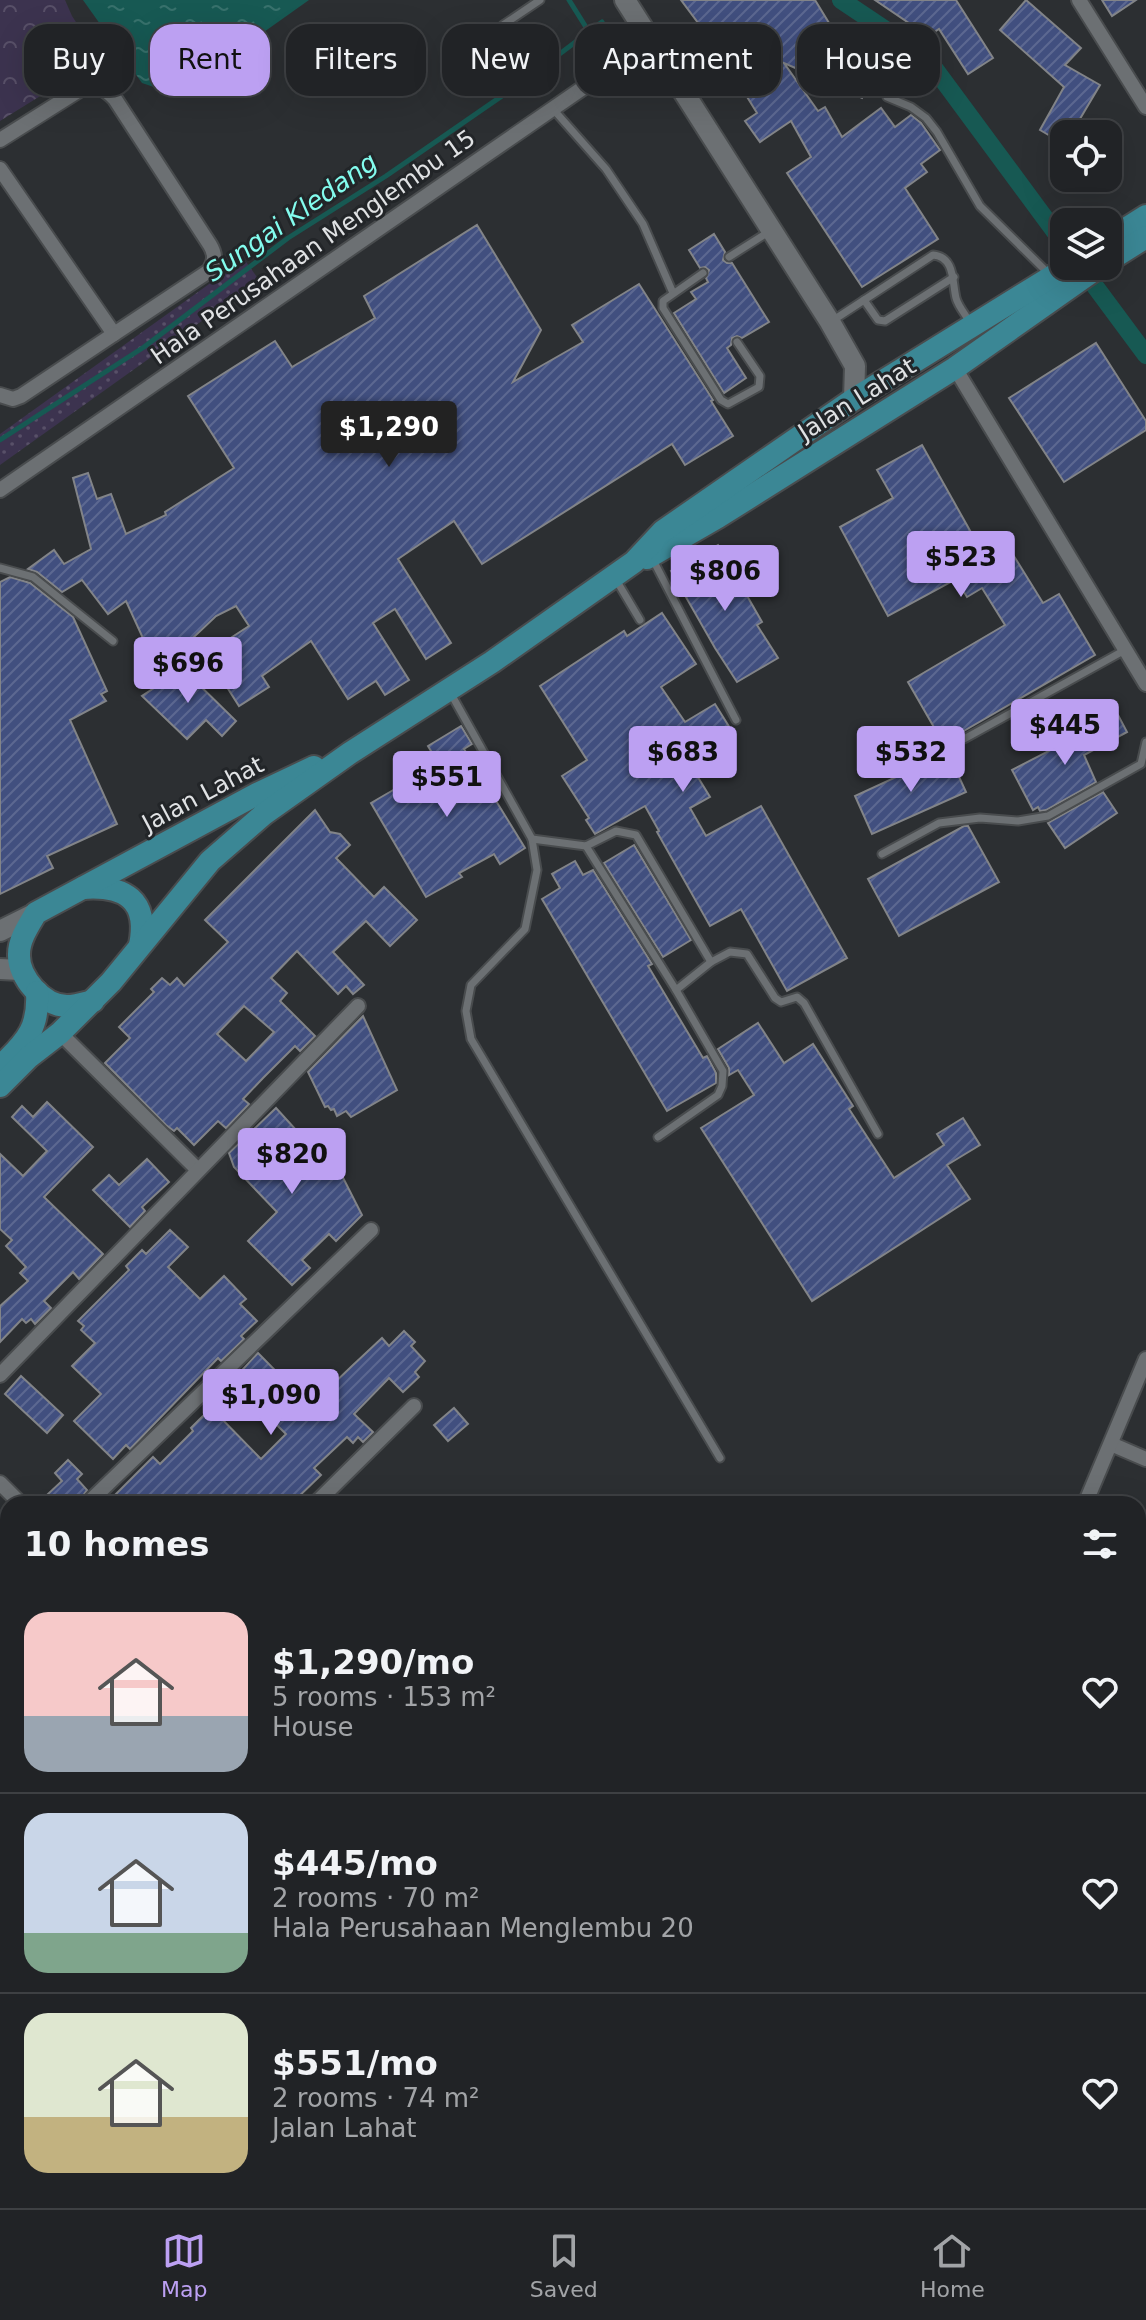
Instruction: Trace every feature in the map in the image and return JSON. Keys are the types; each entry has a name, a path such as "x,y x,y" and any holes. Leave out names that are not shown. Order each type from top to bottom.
{"main road":[{"name":"Jalan Lahat","path":"1122,239 1146,216"},
{"name":"Jalan Lahat","path":"1122,246 1146,237"},
{"name":"Jalan Lahat","path":"642,559 663,531 854,399 1054,280"},
{"name":"Jalan Lahat","path":"140,946 210,861 264,814 613,577 718,517 955,368 1058,280"},
{"name":"Jalan Lahat","path":"82,888 257,794 350,753"},
{"path":"0,1086 93,1001 140,946 144,928 140,912 135,902 113,889 82,888 36,913 10,969 50,1002 66,1006 93,1001"},
{"path":"0,1067 31,1032 38,1013 37,992"}],"street":[{"path":"625,0 640,24"},
{"path":"1079,0 1146,107"},
{"path":"0,140 81,89 94,86 106,89 215,254 209,271 21,396 13,399 0,395"},
{"name":"Hala Perusahaan Menglembu 15","path":"0,490 575,93"},
{"path":"686,96 855,366 854,399"},
{"path":"0,169 114,334"},
{"path":"855,366 889,377"},
{"path":"955,368 1146,684"},
{"path":"0,931 36,913"},
{"path":"0,1375 358,1006"},
{"path":"60,1033 197,1169"},
{"path":"95,1496 371,1230"},
{"path":"1088,1496 1145,1365"},
{"path":"323,1496 414,1406"},
{"path":"1111,1444 1146,1459"}],"lane":[{"path":"504,24 540,0"},
{"path":"887,97 911,107 926,118 980,206 1050,261"},
{"path":"553,108 606,169 643,224 673,293"},
{"path":"729,257 771,230"},
{"path":"830,322 933,255 945,258 954,277 956,301 973,326"},
{"path":"701,286 700,276 663,301 663,308 721,400 728,404 759,387 760,376 737,342"},
{"path":"864,300 878,320 885,321 954,277"},
{"path":"642,559 736,720"},
{"path":"0,568 33,577 113,641"},
{"path":"613,577 640,620"},
{"path":"964,739 1125,650"},
{"path":"449,690 532,839 537,870 525,929 471,985 466,1011 471,1039 720,1458"},
{"path":"882,854 939,823 980,818 1018,821 1048,816 1141,764 1146,742"},
{"path":"532,839 586,846 616,831 636,835 711,962"},
{"path":"586,846 723,1071 718,1095 658,1137"},
{"path":"676,990 711,962 730,952 747,954 775,998 781,1002 797,997 804,1003 878,1134"}],"green space":[{"path":"0,0 65,0 77,24 24,24 24,96 40,96 0,121"},
{"path":"244,259 259,280 0,465 0,434"}],"water":[{"path":"83,0 309,0 270,28 270,24 150,24 150,86 142,83 134,72 134,24 100,24"}],"building":[{"path":"681,0 815,0 829,23 797,24 797,69 784,63 797,81 797,96 807,96 818,111 825,107 842,137 881,108 895,127 911,115 921,123 940,150 921,164 927,172 905,188 938,239 862,287 787,173 811,157 791,121 760,142 745,121 757,113 746,96 781,96 781,24 699,24"},
{"path":"875,0 956,0 993,58 968,74 940,31 940,24 910,24"},
{"path":"1026,0 1081,48 1065,65 1100,85 1079,120 1050,120 1050,136 1040,130 1064,87 1000,30"},
{"path":"1102,0 1136,0 1112,16"},
{"path":"477,225 541,330 513,382 583,342 572,325 639,284 733,436 685,465 672,444 482,564 454,521 398,559 451,643 426,659 395,609 373,623 409,680 385,695 376,681 348,699 311,641 262,676 269,687 239,706 206,654 249,626 236,606 216,616 158,671 126,601 108,614 82,580 62,592 37,572 28,569 54,550 64,564 91,549 73,478 88,473 97,499 111,494 126,534 166,515 165,512 234,468 188,396 275,341 292,367 375,318 364,296"},
{"path":"714,234 725,252 723,260 732,263 769,322 742,338 732,338 727,348 746,378 724,393 674,313 696,299 691,292 708,282 709,270 700,268 689,250"},
{"path":"1096,343 1146,421 1146,430 1064,482 1009,398"},
{"path":"922,445 982,552 993,545 1002,559 1012,553 1043,603 1059,594 1095,655 943,743 908,682 1005,625 982,588 967,597 956,579 888,616 840,527 893,498 877,470"},
{"path":"718,545 762,622 757,625 778,658 737,682 671,571"},
{"path":"10,577 30,583 73,617 107,691 101,694 106,701 70,720 117,824 47,856 53,868 0,894 0,582"},
{"path":"662,613 696,664 661,687 685,722 715,704 733,733 688,761 710,797 690,808 706,836 761,806 847,958 787,991 741,909 710,926 645,806 595,834 586,820 589,818 562,776 587,760 540,686 624,631 627,636"},
{"path":"183,669 236,721 222,736 206,720 187,739 142,696"},
{"path":"1118,715 1127,732 1084,755 1096,782 1046,810 1040,811 1038,807 1033,810 1012,770"},
{"path":"461,726 472,744 464,749 525,848 500,864 494,854 459,873 462,877 426,897 371,803 407,782 411,789 443,771 428,746"},
{"path":"948,753 966,792 872,834 855,796"},
{"path":"1103,792 1117,813 1065,848 1048,823"},
{"path":"315,810 330,832 340,834 350,845 336,858 374,897 384,887 417,920 390,946 366,921 333,952 364,985 353,994 346,986 338,994 297,951 271,978 287,993 280,1001 315,1036 300,1051 295,1046 263,1078 243,1099 249,1104 226,1128 218,1121 194,1145 177,1128 174,1131 166,1125 105,1063 130,1038 119,1027 154,992 151,989 162,978 170,985 177,978 184,986 228,942 205,920","holes":["244,1006 274,1032 246,1061 217,1034"]},
{"path":"968,826 999,882 899,936 868,879"},
{"path":"634,845 691,940 663,957 604,863"},
{"path":"575,861 583,875 593,870 652,964 648,966 703,1058 707,1056 716,1073 716,1083 667,1111 542,899 560,888 552,874"},
{"path":"363,1016 397,1090 351,1117 346,1111 337,1116 334,1109 325,1107 308,1072"},
{"path":"758,1023 784,1063 813,1044 853,1106 849,1109 894,1178 944,1145 937,1134 963,1118 980,1145 947,1165 970,1199 812,1301 701,1128 754,1095 738,1070 729,1075 729,1068 718,1049"},
{"path":"47,1102 93,1147 44,1197 103,1254 79,1279 73,1272 44,1301 51,1308 35,1324 31,1319 26,1323 22,1319 0,1342 0,1306 28,1281 20,1273 26,1267 6,1246 12,1240 0,1229 0,1154 23,1176 47,1151 12,1117 22,1106 33,1117"},
{"path":"276,1108 306,1141 293,1154 314,1176 333,1158 362,1215 336,1241 329,1234 302,1260 310,1268 292,1285 248,1241 277,1212 234,1167 229,1153"},
{"path":"147,1159 169,1182 142,1207 145,1211 130,1227 93,1190 109,1175 119,1185"},
{"path":"170,1230 188,1247 168,1267 200,1299 224,1276 246,1299 240,1304 257,1321 241,1336 244,1339 221,1361 218,1358 130,1449 126,1445 113,1459 74,1421 101,1394 72,1366 95,1343 81,1330 84,1326 78,1321 129,1270 126,1266 142,1250 146,1254"},
{"path":"404,1331 415,1342 411,1346 425,1361 415,1372 419,1377 403,1392 389,1378 354,1414 373,1432 363,1442 358,1437 353,1443 347,1437 314,1468 321,1475 299,1496 114,1496 153,1457 160,1464 193,1431 191,1428 206,1413 210,1417 215,1412 261,1459 286,1434 232,1381 258,1353 318,1414 336,1395 329,1388 382,1338 389,1346"},
{"path":"21,1376 63,1415 47,1433 5,1394"},
{"path":"454,1408 468,1424 448,1441 434,1425"},
{"path":"68,1460 82,1474 77,1479 87,1490 83,1496 50,1496 48,1494 62,1481 55,1473"}],"waterway":[{"path":"569,0 584,24"},
{"path":"841,0 926,57 1050,225"},
{"name":"Sungai Kledang","path":"0,440 144,347 288,238 386,176 525,80 602,22"},
{"path":"1090,280 1146,355"}]}
